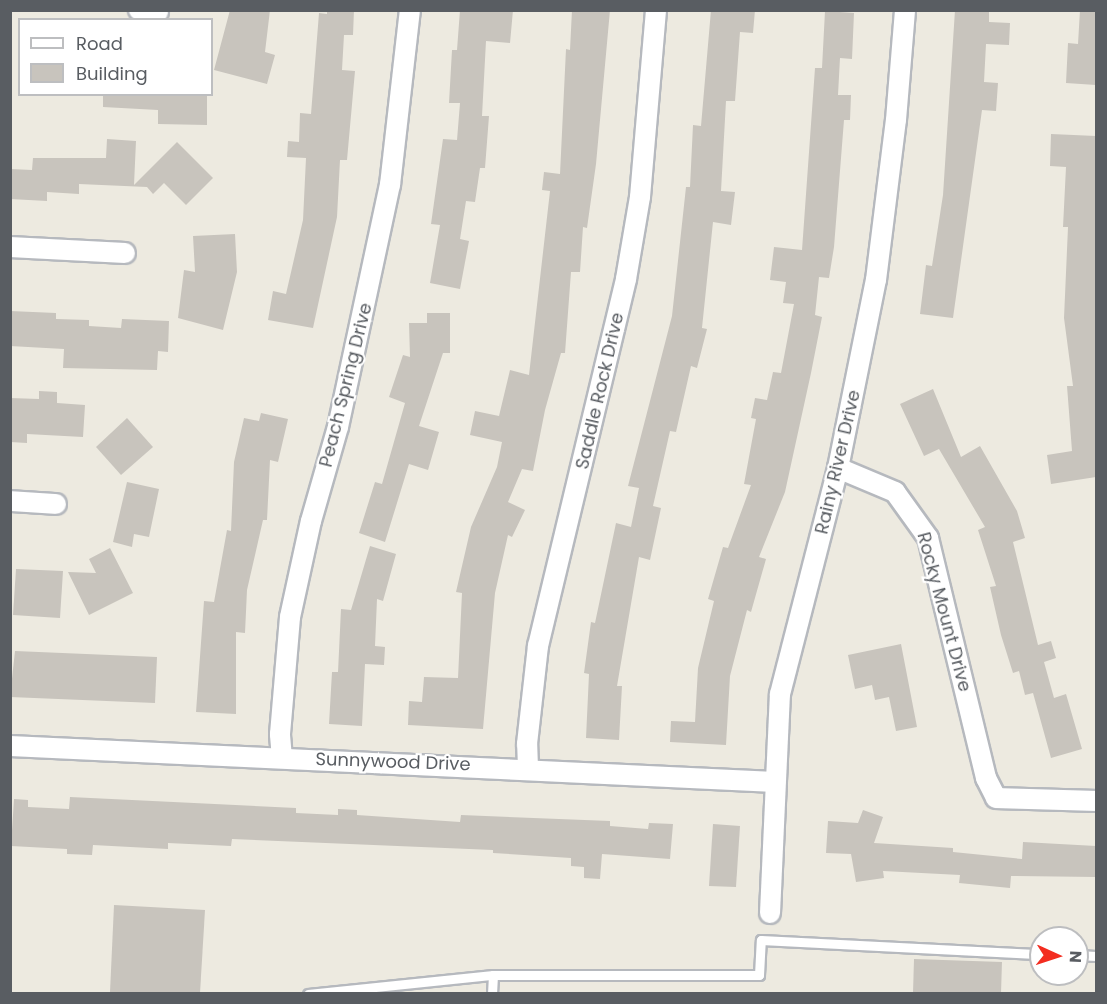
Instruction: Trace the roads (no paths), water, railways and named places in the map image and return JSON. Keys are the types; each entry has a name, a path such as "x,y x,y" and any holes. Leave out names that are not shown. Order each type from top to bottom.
{"street":[{"name":"Peach Spring Drive","path":"282,758 280,734 290,617 338,427 390,185 410,10"},
{"name":"Saddle Rock Drive","path":"528,768 538,646 626,279 639,197 656,10"},
{"name":"Rainy River Drive","path":"770,913 780,694 838,468 876,280 896,120 905,10"},
{"path":"10,247 125,253"},
{"name":"Rocky Mount Drive","path":"838,468 895,492 928,538 986,778 996,798 1096,801"},
{"path":"10,501 56,504"},
{"name":"Sunnywood Drive","path":"10,746 528,768 775,782"}],"lane":[{"path":"308,993 493,975 759,975 761,940 1029,953"},
{"path":"492,993 493,975"}]}
